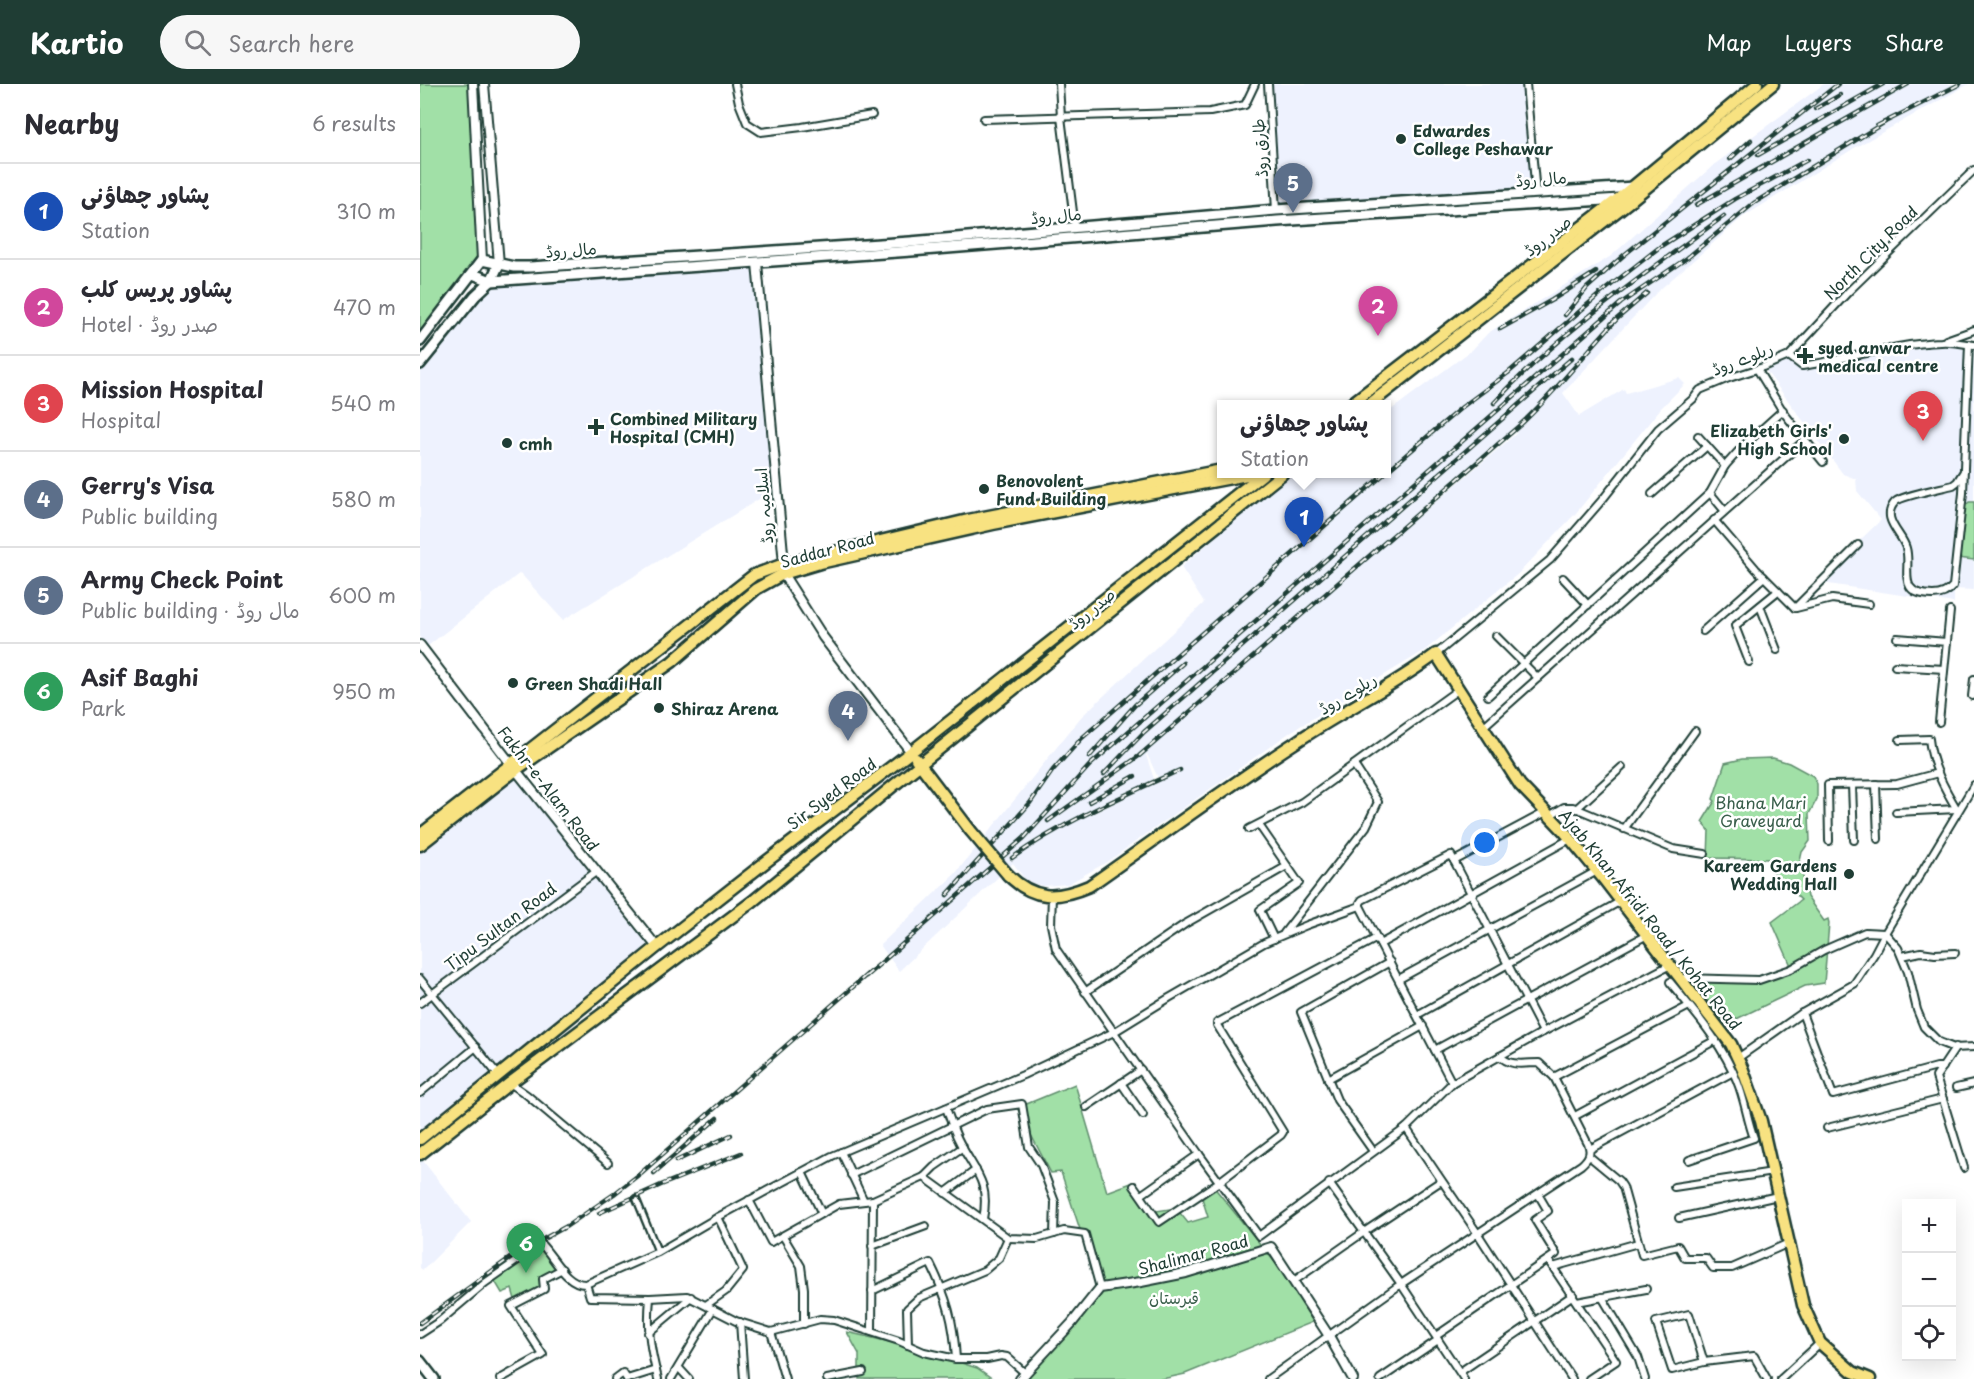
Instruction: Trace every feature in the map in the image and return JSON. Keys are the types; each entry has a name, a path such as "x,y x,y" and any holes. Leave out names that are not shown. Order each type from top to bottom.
{"main road":[{"name":"صدر روڈ","path":"1376,400 1633,192 1757,84"},
{"name":"صدر روڈ","path":"1357,400 1618,199 1649,185 1773,84"},
{"name":"مال روڈ","path":"911,246 1075,228 1276,210 1536,194 1633,192"},
{"name":"مال روڈ","path":"473,274 491,281 757,257 1618,199"},
{"path":"1276,210 1277,221"},
{"name":"مال روڈ","path":"483,260 514,267 530,267 757,257"},
{"path":"420,341 483,260"},
{"path":"420,364 475,296 491,281 499,264"},
{"name":"Saddar Road","path":"1203,478 1217,472"},
{"name":"Saddar Road","path":"420,845 514,766 754,575 968,520 1217,477"},
{"name":"Sir Syed Road","path":"420,1139 766,861 911,752 1258,478"},
{"name":"صدر روڈ","path":"510,1083 753,901 1277,478"},
{"name":"Saddar Road","path":"420,835 514,766 672,662 783,569"},
{"name":"Ajab Khan Afridi Road / Kohat Road","path":"1436,654 1520,785 1570,838 1597,871 1670,965 1675,980 1731,1044 1761,1121 1803,1305 1820,1343 1853,1372 1870,1379"},
{"name":"ریلوے روڈ","path":"1052,896 1069,894 1089,886 1217,794 1298,740 1436,654"},
{"path":"911,752 970,830 1008,875 1019,885 1037,894 1052,896"},
{"path":"420,1154 510,1083 500,1076"},
{"path":"420,1361 434,1379"}],"street":[{"path":"473,84 483,260"},
{"path":"484,84 499,264"},
{"path":"735,84 747,123 761,132 872,115"},
{"path":"1059,84 1075,228"},
{"path":"984,119 1210,111 1245,105 1255,84"},
{"name":"طارق روڈ","path":"1268,84 1276,210"},
{"path":"1526,84 1536,194"},
{"name":"North City Road","path":"1789,356 1848,292 1974,170"},
{"name":"اسلامیہ روڈ","path":"757,257 783,569 823,637 911,752"},
{"path":"1944,341 1974,330"},
{"path":"1789,356 1802,366 1836,361 1895,346 1944,341 1971,345 1964,471 1953,586 1951,590 1936,595 1917,592 1908,585 1906,579 1906,549 1891,521 1892,507 1899,499 1953,485 1964,471"},
{"name":"ریلوے روڈ","path":"1436,654 1550,560 1603,499 1658,429 1693,399 1700,390 1789,356"},
{"path":"1756,369 1783,410 1823,462"},
{"path":"1488,696 1710,494 1725,466 1743,446 1783,410"},
{"path":"1698,435 1725,466"},
{"path":"1483,727 1805,440"},
{"path":"1652,494 1707,446"},
{"path":"1710,494 1725,510"},
{"path":"1714,520 1764,577 1795,608"},
{"path":"1795,608 1858,545"},
{"path":"1703,631 1764,577"},
{"path":"1563,578 1588,605"},
{"path":"1749,662 1735,626 1778,591"},
{"path":"1795,608 1832,599 1869,604"},
{"path":"1760,606 1778,650"},
{"path":"1939,722 1950,611"},
{"path":"1496,636 1538,678"},
{"path":"1897,639 1947,642"},
{"name":"Fakhr-e-Alam Road","path":"420,645 657,947"},
{"path":"1895,666 1944,669"},
{"path":"1972,696 1974,679"},
{"path":"1249,829 1302,802 1459,689"},
{"path":"1624,829 1695,731"},
{"path":"1900,740 1929,739 1931,756 1957,810"},
{"path":"1282,936 1366,827 1378,801 1354,765"},
{"path":"1576,809 1622,767"},
{"path":"1829,841 1828,785 1897,784 1938,773"},
{"path":"1876,784 1878,839"},
{"path":"1852,785 1854,840"},
{"path":"1738,1058 1802,1013 1854,984 1974,785"},
{"path":"1454,861 1564,807 1576,809 1673,849 1705,854"},
{"path":"1896,812 1957,810"},
{"path":"1258,825 1299,883 1260,910 1274,939"},
{"path":"1134,1186 1159,1222 1220,1182 1281,1135 1282,1132 1217,1023 1471,893 1570,838"},
{"path":"1452,1083 1360,906 1362,900 1451,855 1544,1032"},
{"path":"1085,992 1185,924 1287,866"},
{"name":"Tipu Sultan Road","path":"420,1004 597,871"},
{"path":"1399,979 1597,871"},
{"path":"1052,896 1051,925 1056,949 1259,1236 1406,1128 1452,1083 1670,965"},
{"path":"1417,1015 1621,901"},
{"path":"420,1334 440,1321 485,1283 541,1244 574,1282 586,1284 658,1252 749,1200 841,1152 1023,1075 1114,1032 1168,998 1274,939 1360,906"},
{"path":"1689,1160 1755,1138 1733,1072 1716,1040 1689,1006 1675,980 1759,980 1791,969 1824,950 1865,932 1885,933 1902,956 1924,1027 1940,1042 1956,1047 1974,1047"},
{"path":"1435,1050 1647,935"},
{"path":"1902,956 1921,952 1955,953"},
{"path":"1373,1151 1337,1100 1301,1012 1390,962"},
{"path":"420,979 500,1076"},
{"path":"1554,1077 1689,1006"},
{"path":"1802,1013 1833,1095 1943,1067"},
{"path":"1328,1079 1423,1026"},
{"path":"1575,1116 1716,1040"},
{"path":"420,1093 476,1047"},
{"path":"1956,1047 1936,1077 1964,1168"},
{"path":"1500,1056 1512,1064 1539,1063 1554,1077 1575,1116 1589,1153 1623,1187 1642,1255 1678,1246 1685,1258 1706,1258 1713,1268 1732,1268 1789,1243"},
{"path":"1086,1107 1141,1070"},
{"path":"1269,1379 1401,1284 1581,1165 1589,1153 1733,1072"},
{"path":"510,1083 608,1163"},
{"path":"1121,1083 1143,1115"},
{"path":"1956,1088 1974,1084"},
{"path":"1827,1128 1943,1099"},
{"path":"851,1174 987,1109 1022,1104 1029,1147 1041,1165 1055,1202 1054,1234"},
{"path":"946,1108 963,1147 982,1180 986,1202 983,1219"},
{"path":"1406,1128 1572,1379"},
{"path":"749,1200 771,1242 839,1204 873,1200 924,1177 934,1167 963,1147"},
{"path":"841,1152 864,1201"},
{"path":"1141,1195 1199,1154"},
{"path":"945,1193 976,1170"},
{"path":"802,1172 822,1214"},
{"path":"1674,1187 1773,1172"},
{"path":"586,1284 590,1297 687,1296 740,1322 771,1332 820,1319 834,1320 908,1345 924,1353 956,1359 1007,1357 1023,1376 1072,1323 1100,1288 1085,1234 1064,1231 1036,1239 1008,1238 924,1177"},
{"path":"1353,1379 1294,1281 1441,1180"},
{"path":"1329,1183 1401,1284 1464,1379"},
{"path":"1380,1379 1556,1254 1535,1220 1548,1211 1538,1194"},
{"path":"1679,1218 1778,1196"},
{"path":"636,1198 658,1252"},
{"path":"872,1332 873,1200"},
{"path":"670,1379 679,1368 710,1307 743,1270 718,1217"},
{"path":"872,1246 927,1226"},
{"path":"783,1236 801,1266 804,1289 804,1324"},
{"path":"908,1345 907,1309 919,1298 985,1270 999,1258 1008,1238"},
{"path":"1553,1267 1638,1243"},
{"name":"Shalimar Road","path":"1100,1288 1186,1273 1271,1247 1294,1281"},
{"path":"1548,1260 1616,1361 1588,1379"},
{"path":"872,1291 930,1263 942,1287 955,1331 956,1359"},
{"path":"500,1379 543,1355 512,1306 544,1289 543,1279 562,1269"},
{"path":"1577,1302 1646,1289"},
{"path":"1460,1372 1573,1295"},
{"path":"1602,1297 1638,1357 1646,1379"},
{"path":"650,1298 648,1333 658,1379"},
{"path":"648,1333 691,1298"},
{"path":"1704,1362 1689,1314 1656,1322 1672,1370 1704,1362 1754,1356 1767,1379"},
{"path":"740,1322 744,1379"},
{"path":"771,1332 785,1379"},
{"path":"1781,1379 1820,1343"},
{"path":"679,1368 689,1379"},
{"path":"615,1379 622,1373 627,1379 656,1370"},
{"path":"827,1379 862,1372"}],"shaded area":[{"name":"Edwardes College Peshawar","path":"1268,84 1526,84 1536,194 1276,210"},
{"path":"1824,84 1969,84 1856,147 1743,217 1657,292 1563,393 1579,416 1624,389 1626,393 1679,378 1685,384 1661,408 1576,513 1519,573 1424,651 1292,731 1107,862 1068,884 1043,886 1024,878 1013,863 899,971 880,945 955,874 1081,717 1204,603 1181,567 1284,478 1391,478 1391,410 1472,350 1488,333 1611,256 1715,164","holes":["1516,432 1517,433 1407,526","1147,754 1159,780 1087,817 1154,779"]},
{"name":"Combined Military Hospital (CMH)","path":"757,263 777,488 563,620 520,573 424,649 420,645 420,367 491,281"},
{"path":"1944,341 1974,345 1974,590 1954,589 1954,603 1822,583 1861,549 1857,543 1881,520 1857,491 1856,479 1843,474 1763,367 1789,356 1802,366"},
{"path":"517,769 657,947 420,1139 420,845"},
{"path":"420,1157 471,1222 423,1270 420,1268"}],"green space":[{"path":"420,84 472,84 482,260 420,339"},
{"path":"1969,502 1974,502 1974,560 1958,558 1964,507"},
{"name":"Bhana Mari Graveyard","path":"1773,758 1789,763 1813,776 1817,784 1817,799 1809,814 1810,841 1802,852 1800,861 1807,897 1824,921 1828,919 1829,923 1824,983 1805,986 1726,1024 1687,974 1696,977 1759,980 1792,968 1772,922 1801,900 1773,872 1774,859 1708,858 1709,830 1702,822 1715,801 1713,799 1725,763 1742,759"},
{"name":"قبرستان","path":"1075,1084 1107,1192 1134,1182 1150,1212 1176,1208 1188,1223 1208,1217 1202,1198 1213,1186 1282,1271 1313,1322 1185,1374 1162,1379 1016,1379 1047,1350 1100,1290 1061,1172 1051,1173 1017,1108"},
{"path":"539,1246 562,1269 541,1278 541,1290 516,1303 512,1289 502,1293 493,1278"},
{"path":"847,1332 911,1347 977,1368 993,1379 859,1379 859,1354"}],"railway":[{"path":"1565,315 1587,288 1624,255 1838,84"},
{"path":"1758,155 1883,84"},
{"path":"1696,205 1908,84"},
{"path":"1877,126 1960,84"},
{"path":"1815,109 1840,95"},
{"path":"866,976 1024,838 1090,765 1621,303 1687,258 1754,203 1885,122"},
{"path":"1730,159 1751,140"},
{"path":"1391,468 1462,407 1508,373 1601,293 1661,246 1735,199 1807,160"},
{"path":"1494,403 1520,376 1576,327 1634,281 1724,216"},
{"path":"1500,329 1596,272"},
{"path":"1611,324 1647,293"},
{"path":"1048,821 1139,756 1520,425 1616,320"},
{"path":"1104,774 1144,732 1572,358"},
{"path":"947,895 1030,803 1053,770 1082,738 1379,478"},
{"path":"1089,757 1135,705 1183,663"},
{"path":"1012,858 1073,821 1180,770"},
{"path":"1089,802 1135,776"},
{"path":"420,1323 514,1255 567,1226 641,1173 871,971"},
{"path":"654,1173 717,1118"},
{"path":"676,1161 731,1135"},
{"path":"599,1213 741,1153"}],"place":[{"name":"Edwardes College Peshawar","path":"1401,139"},
{"name":"Army Check Point","path":"1293,213"},
{"name":"پشاور پریس کلب","path":"1378,336"},
{"name":"syed anwar medical centre","path":"1805,356"},
{"name":"Combined Military Hospital (CMH)","path":"596,427"},
{"name":"Elizabeth Girls' High School","path":"1844,439"},
{"name":"Mission Hospital","path":"1923,441"},
{"name":"cmh","path":"507,443"},
{"name":"Benovolent Fund Building","path":"984,489"},
{"name":"پشاور چھاؤنی","path":"1304,547"},
{"name":"Green Shadi Hall","path":"513,683"},
{"name":"Shiraz Arena","path":"659,708"},
{"name":"Gerry's Visa","path":"848,741"},
{"name":"Kareem Gardens Wedding Hall","path":"1849,874"},
{"name":"Asif Baghi","path":"526,1273"}]}
